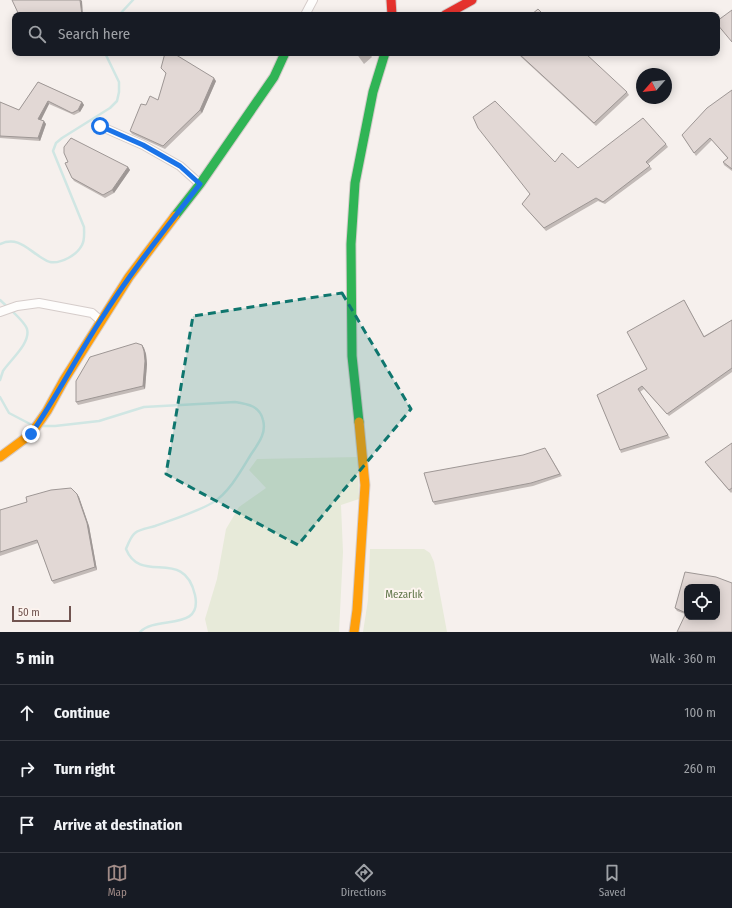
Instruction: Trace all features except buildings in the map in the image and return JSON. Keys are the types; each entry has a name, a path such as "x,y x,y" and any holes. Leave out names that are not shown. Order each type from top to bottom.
{"street":[{"path":"307,12 313,0"},
{"path":"392,0 392,12"},
{"path":"450,12 472,0"},
{"path":"0,457 31,434 47,411 100,320 129,276 200,184 274,78 284,56"},
{"path":"354,632 357,610 365,485 352,356 352,237 355,183 373,92 384,56"},
{"path":"100,126 143,145 180,166 200,184"},
{"path":"0,312 17,306 39,303 92,314 100,320"}],"highlighted area":[{"path":"342,293 411,409 298,545 166,474 193,316"}],"green space":[{"path":"358,457 359,499 341,505 343,552 339,632 208,632 205,619 217,579 226,529 239,507 266,488 249,470 257,459"},
{"name":"Mezarlık","path":"370,549 424,549 430,553 434,562 447,632 363,632 368,600"}],"waterway":[{"path":"122,12 133,0"},
{"path":"0,244 6,242 17,243 49,262 59,262 64,260 80,249 84,238 84,227 53,151 56,143 62,138 110,108 117,101 119,82 106,56"},
{"path":"0,300 15,314 27,329 26,340 23,346 3,371 0,380"},
{"path":"0,397 9,413 32,425"},
{"path":"41,426 55,426 99,421 144,407 235,402 253,406 261,415 264,425 261,439 229,488 218,499 191,513 139,530 131,538 126,549 133,560 142,565 172,569 182,572 189,580 195,595 196,607 192,614 176,621 147,627 140,632"}],"traffic: fast":[{"path":"175,216 200,184 274,77 284,56"},
{"path":"359,422 352,356 351,244 355,183 373,92 384,56"}],"traffic: slow":[{"path":"0,457 31,434 47,411 64,380 129,277 175,216"},
{"path":"354,632 357,610 365,485 359,422"}],"traffic: jam":[{"path":"391,0 392,12"},
{"path":"450,12 472,0"}],"route":[{"path":"31,434 47,411 100,320 129,276 200,184 180,166 143,145 100,126"}]}
